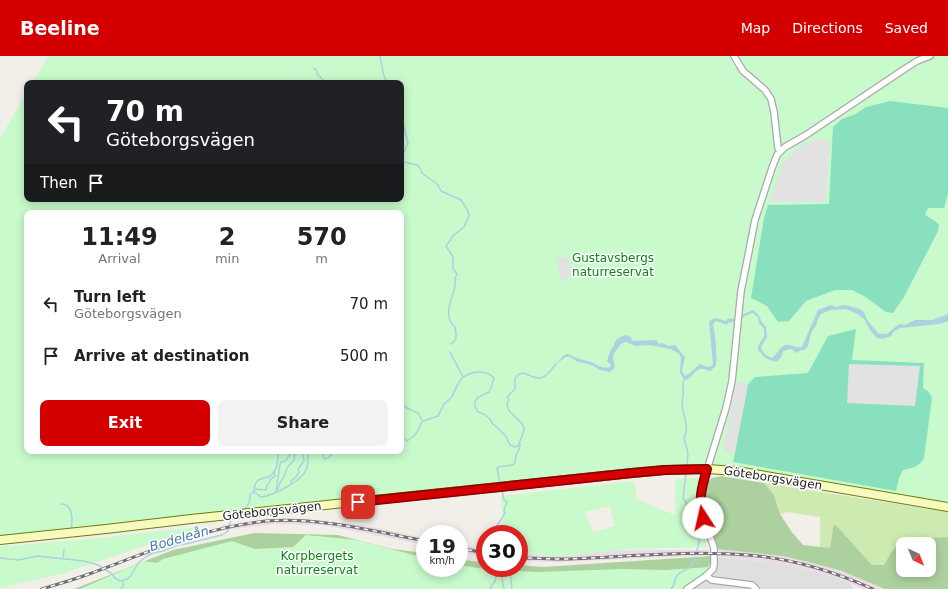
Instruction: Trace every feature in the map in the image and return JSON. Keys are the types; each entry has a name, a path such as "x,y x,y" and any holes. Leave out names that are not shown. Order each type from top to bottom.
{"street":[{"path":"734,56 743,71 765,90 771,99 778,148 780,151"},
{"path":"687,589 706,576 713,569 715,554 701,510 700,502 702,487 726,408 732,381 742,291 755,220 772,168 780,151 917,61 930,56"},
{"name":"Göteborgsvägen","path":"0,540 665,470 707,469 744,472 948,506"},
{"path":"706,576 712,580 752,585 756,589"}],"shaded area":[{"path":"815,139 830,141 826,202 769,202 783,163 795,150"},
{"path":"568,257 573,277 561,280 556,259"},
{"path":"849,364 920,366 915,406 847,403"},
{"path":"736,381 748,384 735,453 723,451"},
{"path":"295,519 363,525 416,536 416,543 323,525 275,524 223,530 222,525"},
{"path":"468,546 476,548 476,555 468,553"},
{"path":"716,549 783,556 842,571 885,589 862,589 850,583 820,573 782,564 716,556"},
{"path":"710,550 711,555 558,562 528,561 528,552"},
{"path":"711,556 782,564 820,573 850,583 854,589 683,589 708,568 711,563"}],"green space":[{"name":"Gustavsbergs naturreservat","path":"48,56 948,56 948,502 718,469 0,538 0,138 24,97 24,202 404,202 404,80 34,80"},
{"path":"890,101 948,108 948,194 944,208 928,208 925,215 939,225 938,231 904,297 893,313 886,312 864,296 852,290 835,290 806,301 789,321 778,322 767,306 751,298 764,218 768,205 829,204 833,127 842,119 856,114 866,107"},
{"path":"856,329 852,360 924,363 923,388 929,392 932,398 924,458 918,465 903,470 899,478 896,491 733,462 748,384 755,377 808,373 828,336"},
{"path":"721,476 764,483 774,495 780,514 791,531 803,545 830,548 833,527 835,524 872,565 884,565 896,546 896,577 936,577 936,538 948,537 948,589 885,589 842,571 783,556 716,549 702,501 706,484 712,478"},
{"path":"701,478 697,501 707,547 629,549 567,556 546,556 528,554 528,525 502,525 503,523 501,496 635,481 636,499 675,515 675,479","holes":["610,506 615,526 593,532 585,512"]},
{"path":"764,483 948,512 948,537 896,537 896,546 884,565 872,565 835,524 833,527 830,549 820,547 820,517 787,512 780,514 774,495"},
{"path":"201,527 61,574 0,588 0,546 25,545"},
{"name":"Korpbergets naturreservat","path":"254,533 338,535 392,549 416,552 416,577 468,577 468,560 476,562 476,577 528,577 528,566 543,567 711,556 708,567 702,576 683,589 74,589 173,550"},
{"name":"Korpbergets naturreservat","path":"306,535 357,540 416,556 416,577 468,577 468,566 476,568 476,577 528,577 528,571 623,569 665,570 710,567 686,589 80,589 144,561 157,563 163,559 232,541 255,549 293,547"}],"water":[{"path":"831,305 836,307 845,305 860,309 864,312 867,320 878,333 883,334 887,334 899,324 905,325 915,320 932,320 948,314 948,321 939,324 901,328 894,331 891,336 882,339 877,338 870,330 864,319 858,314 846,309 831,310 821,314 811,333 808,346 804,350 797,353 791,349 783,351 782,356 778,361 772,361 762,355 758,350 758,346 764,337 764,329 759,323 758,317 754,313 728,323 727,325 716,321 713,324 716,345 716,366 710,371 700,369 687,380 684,380 680,372 681,357 671,349 649,345 635,346 626,342 621,344 614,353 613,359 615,367 610,372 576,361 570,357 566,357 556,364 564,355 568,354 602,367 610,367 611,365 607,361 611,349 620,337 627,335 631,337 632,341 656,340 659,344 662,343 669,346 675,345 685,357 682,371 685,376 700,364 707,367 712,366 713,364 709,322 711,320 717,318 726,321 729,318 732,319 753,310 766,327 767,337 761,347 765,354 772,358 785,345 802,347 818,310"}],"waterway":[{"path":"380,57 386,80"},
{"path":"314,68 323,80"},
{"path":"404,126 408,143 404,152"},
{"path":"404,162 417,165 422,173 438,185 441,191 461,200 468,211 469,216 464,227 454,235 446,246 453,257 453,269 457,274 448,313 451,323 455,327 456,334 456,339 451,344"},
{"path":"450,352 463,377"},
{"name":"Bodeleån","path":"404,439 407,441 414,436 423,421 438,416 444,404 451,398 462,378 469,374 482,372 487,373 494,378 489,392 476,399 476,408 478,412 489,418 505,435 510,445 515,447 518,446 523,435 524,428 520,421 510,411 507,404 509,399 507,397 515,389 515,378 519,374 524,373 535,378 542,378 556,364"},
{"path":"684,380 682,404 686,426 686,434 684,438 688,453 687,465"},
{"path":"404,405 405,407 418,413 422,420"},
{"path":"500,483 497,468 515,463 520,444"},
{"name":"Bodeleån","path":"254,492 257,481 270,476 275,471 278,454"},
{"name":"Bodeleån","path":"276,491 280,464 281,462 285,461 291,454"},
{"path":"277,490 287,468 294,460 295,454"},
{"path":"291,483 299,472 298,469 304,461 303,454"},
{"path":"254,492 261,497 266,496 279,491 299,479 306,470 308,454"},
{"name":"Bodeleån","path":"323,454 324,459 328,458 332,454"},
{"path":"245,510 250,500 250,495 256,489 266,490 270,480 275,476 274,471"},
{"path":"686,473 683,498 689,507 691,515 688,521 695,527 695,533 699,538 697,550"},
{"path":"498,525 505,513 504,510 507,502 504,500 502,491"},
{"path":"61,504 65,505 70,510 72,517 71,529"},
{"name":"Bodeleån","path":"0,558 19,560 37,556 84,561 98,565 120,581 128,579 138,563 147,556 180,544 222,535 228,531 231,519 241,517"},
{"path":"63,559 64,550"},
{"path":"671,589 674,585 676,577 693,564 695,557"},
{"path":"490,589 496,577"},
{"path":"501,577 504,589"},
{"path":"511,577 512,589"},
{"path":"121,589 124,584 123,582"}],"railway":[{"path":"42,589 83,576 176,542 243,524 286,520 306,521 366,529 416,539"},
{"path":"468,550 476,551"},
{"path":"528,558 565,559 701,553 747,555 779,559 811,566 873,589"}],"route":[{"path":"358,502 632,473 665,470 707,469 700,496 703,518"}]}
